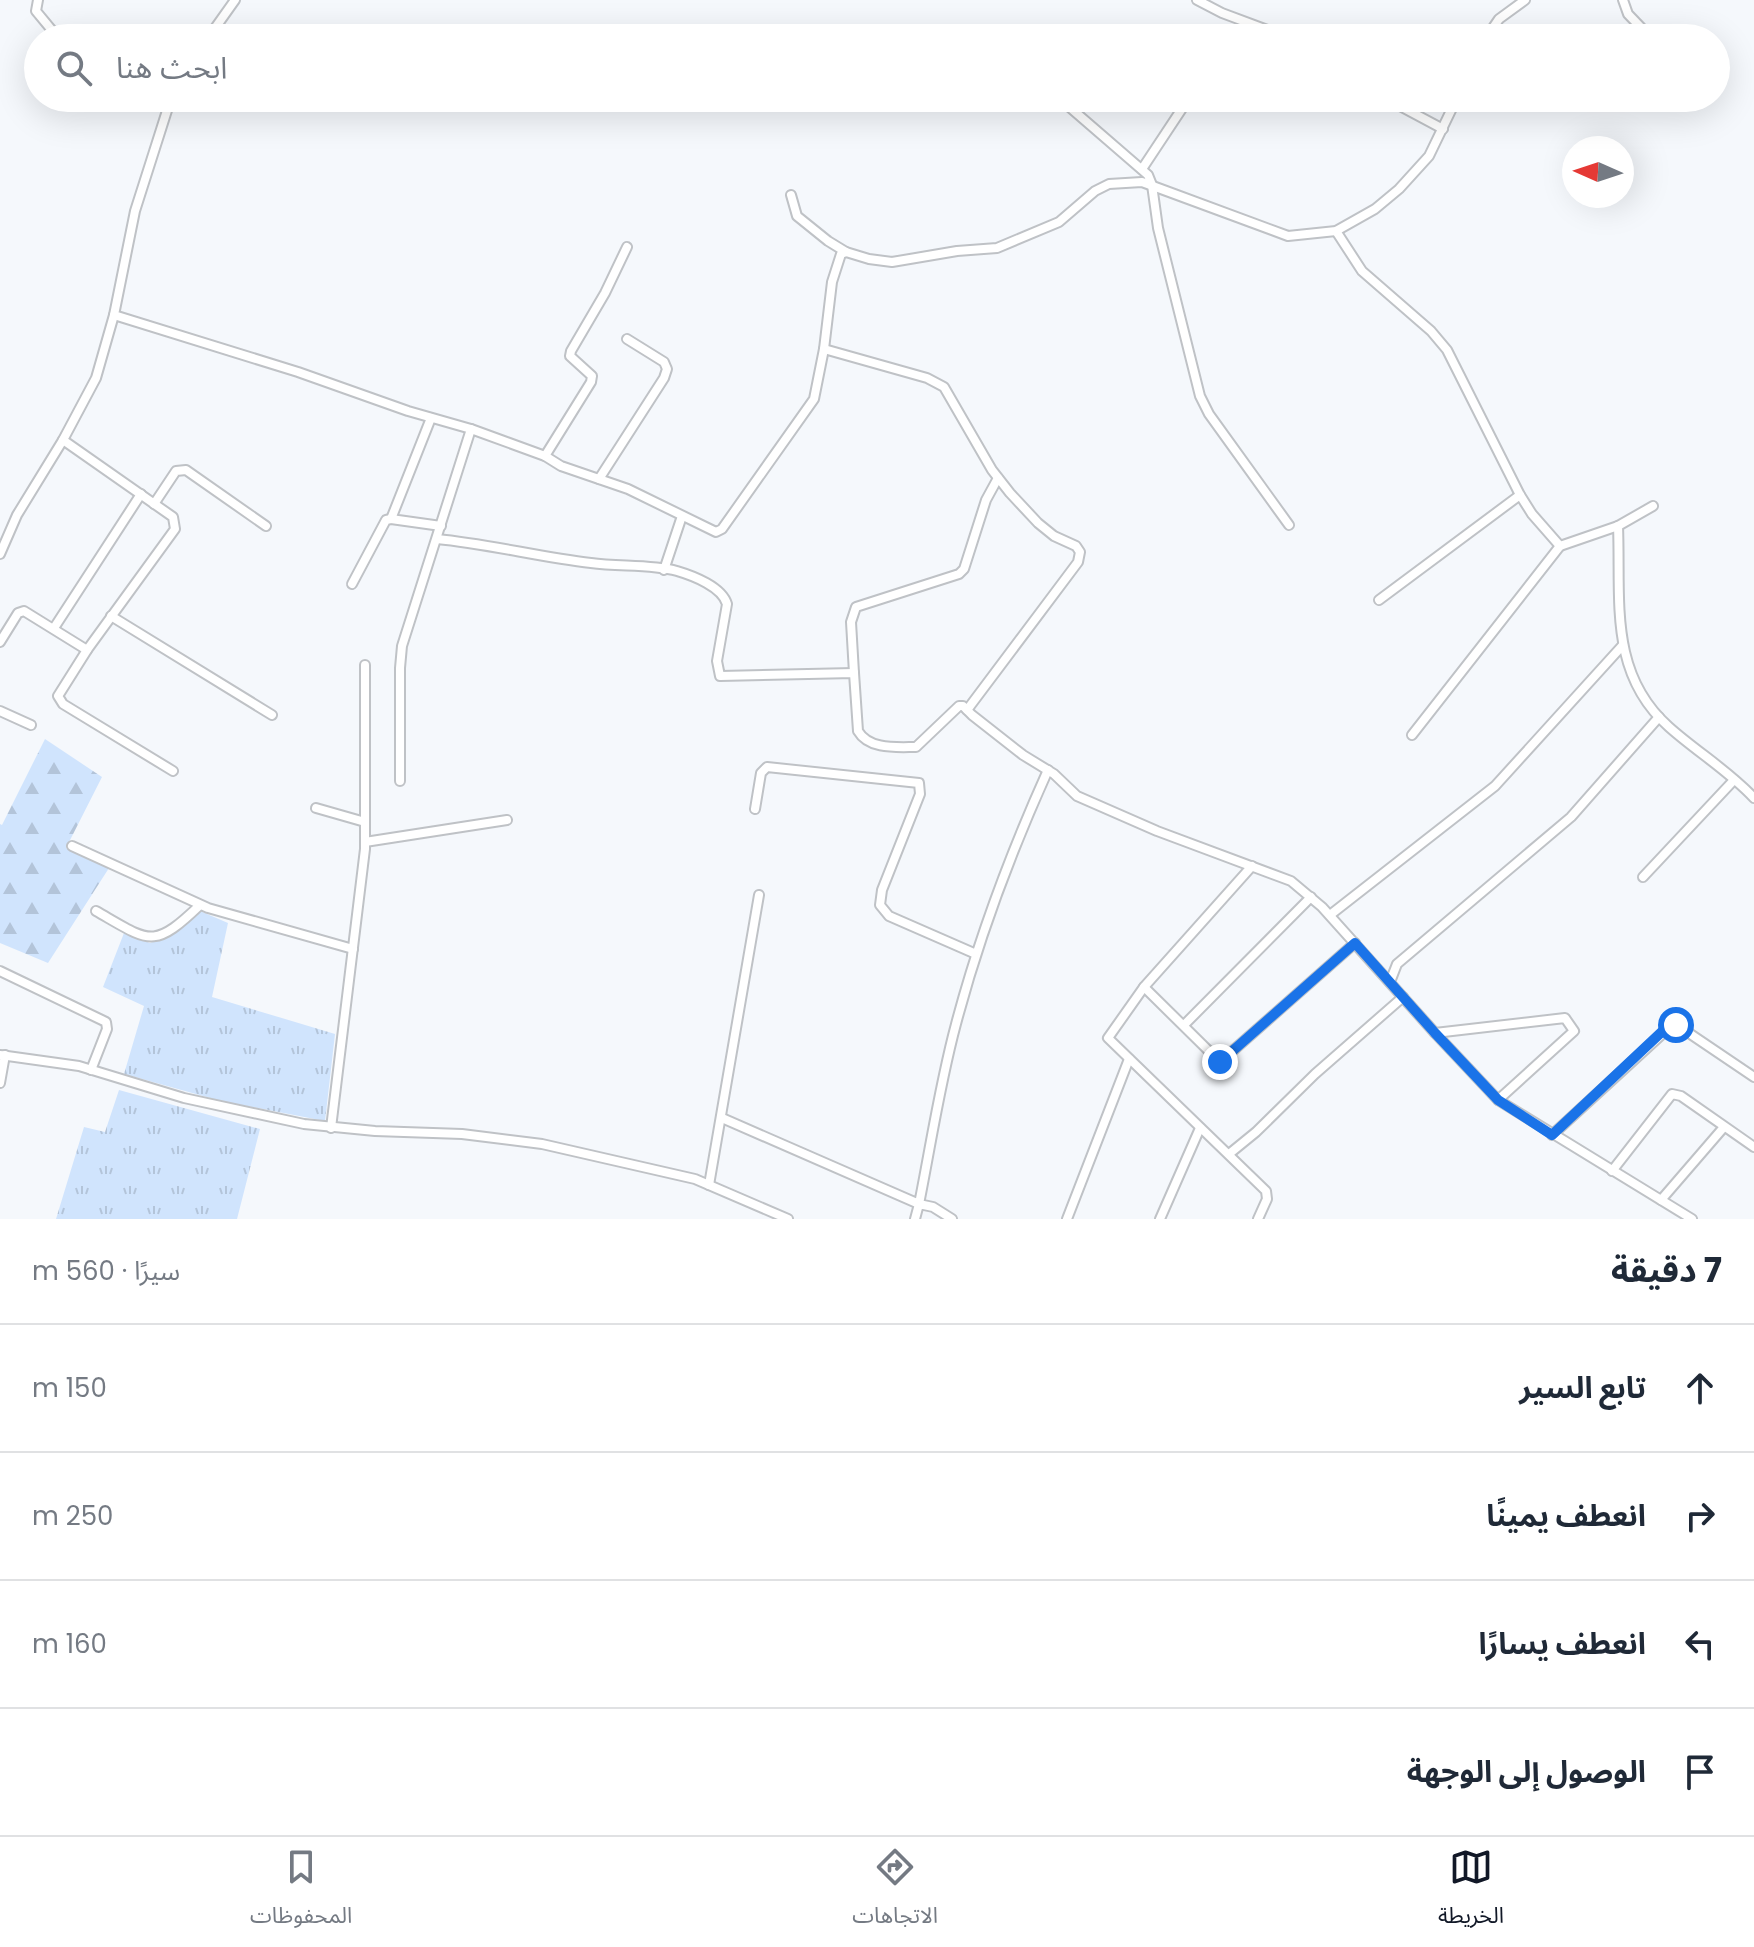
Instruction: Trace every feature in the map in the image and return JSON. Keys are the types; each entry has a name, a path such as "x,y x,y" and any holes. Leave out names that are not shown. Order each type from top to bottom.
{"street":[{"path":"38,0 36,11 47,24"},
{"path":"218,24 235,0"},
{"path":"1496,24 1525,0"},
{"path":"1623,0 1628,14 1638,24"},
{"path":"1199,1 1251,24"},
{"path":"0,554 17,515 96,378 114,315 135,211 167,112"},
{"path":"1075,112 1148,175 1158,228 1200,396 1209,414 1289,525"},
{"path":"1142,169 1180,112"},
{"path":"1411,112 1443,129"},
{"path":"791,195 797,216 828,241 846,252 892,262 997,248 1059,222 1095,191 1109,184 1142,182 1288,236 1336,231 1375,209 1399,189 1429,156 1451,112"},
{"path":"1336,231 1362,271 1431,331 1447,350 1520,495 1560,546"},
{"path":"545,456 591,382 592,376 574,361 571,351 605,293 627,247"},
{"path":"114,315 471,429 545,456 561,466 628,489 716,532 722,529 814,399 832,282 839,260 846,252"},
{"path":"599,479 667,369 664,362 627,339"},
{"path":"824,349 927,378 944,387 998,478 1038,523 1054,536 1076,546 1080,556 967,710"},
{"path":"391,519 431,418"},
{"path":"400,781 402,646 471,429"},
{"path":"63,440 173,517 175,529 87,650 60,692 59,700 173,771"},
{"path":"154,504 176,471 186,470 266,526"},
{"path":"998,478 986,500 964,569 959,574 856,607 851,622 858,731 863,739 870,743 916,747 959,706 963,706 982,725 1087,801 1291,881 1330,915 1498,1100 1692,1219"},
{"path":"54,628 141,494"},
{"path":"1379,600 1520,495"},
{"path":"1412,735 1560,546 1618,526 1653,506"},
{"path":"664,570 682,516"},
{"path":"352,584 386,520 441,526"},
{"path":"1618,526 1623,645 1636,688 1659,717 1754,798"},
{"path":"437,539 485,544 590,563 679,572 716,588 724,595 727,604 717,661 720,676 854,673"},
{"path":"0,642 18,613 24,611 87,650"},
{"path":"111,616 272,715"},
{"path":"1330,915 1495,786 1623,645"},
{"path":"331,1128 365,842 365,665"},
{"path":"0,711 31,725"},
{"path":"1390,982 1397,964 1571,817 1659,717"},
{"path":"755,809 761,773 767,767 919,783 920,794 882,890 880,905 889,916 976,954"},
{"path":"915,1219 941,1085 976,954 1006,869 1048,770"},
{"path":"1643,877 1734,780"},
{"path":"316,808 365,822"},
{"path":"365,842 507,820"},
{"path":"72,846 200,905 353,949"},
{"path":"1252,866 1144,987 1108,1038 1266,1191 1267,1199 1258,1219"},
{"path":"709,1185 759,895"},
{"path":"1184,1025 1311,897"},
{"path":"96,911 142,935 156,938 178,926 200,905"},
{"path":"1144,987 1220,1062 1355,943"},
{"path":"0,971 106,1022 107,1029 91,1070"},
{"path":"1229,1154 1403,997"},
{"path":"1435,1033 1565,1018 1574,1031 1498,1100"},
{"path":"1552,1135 1672,1025 1680,1027 1754,1076"},
{"path":"0,1083 3,1055 63,1063 267,1118 331,1128 519,1140 678,1174 788,1219"},
{"path":"1067,1219 1129,1059"},
{"path":"1612,1171 1672,1094 1681,1096 1754,1147"},
{"path":"722,1118 919,1204 933,1207 952,1219"},
{"path":"1661,1200 1724,1127"},
{"path":"1160,1219 1200,1128"}],"green space":[{"path":"45,739 102,777 66,848 109,868 48,963 0,943 0,824"},
{"path":"200,911 228,923 212,997 335,1034 325,1121 221,1101 124,1074 144,1006 103,987 124,933 150,943 171,935"},
{"path":"119,1090 260,1129 237,1219 56,1219 84,1127 105,1132"}],"route":[{"path":"1220,1062 1355,943 1498,1100 1552,1135 1668,1026 1676,1025"}]}
